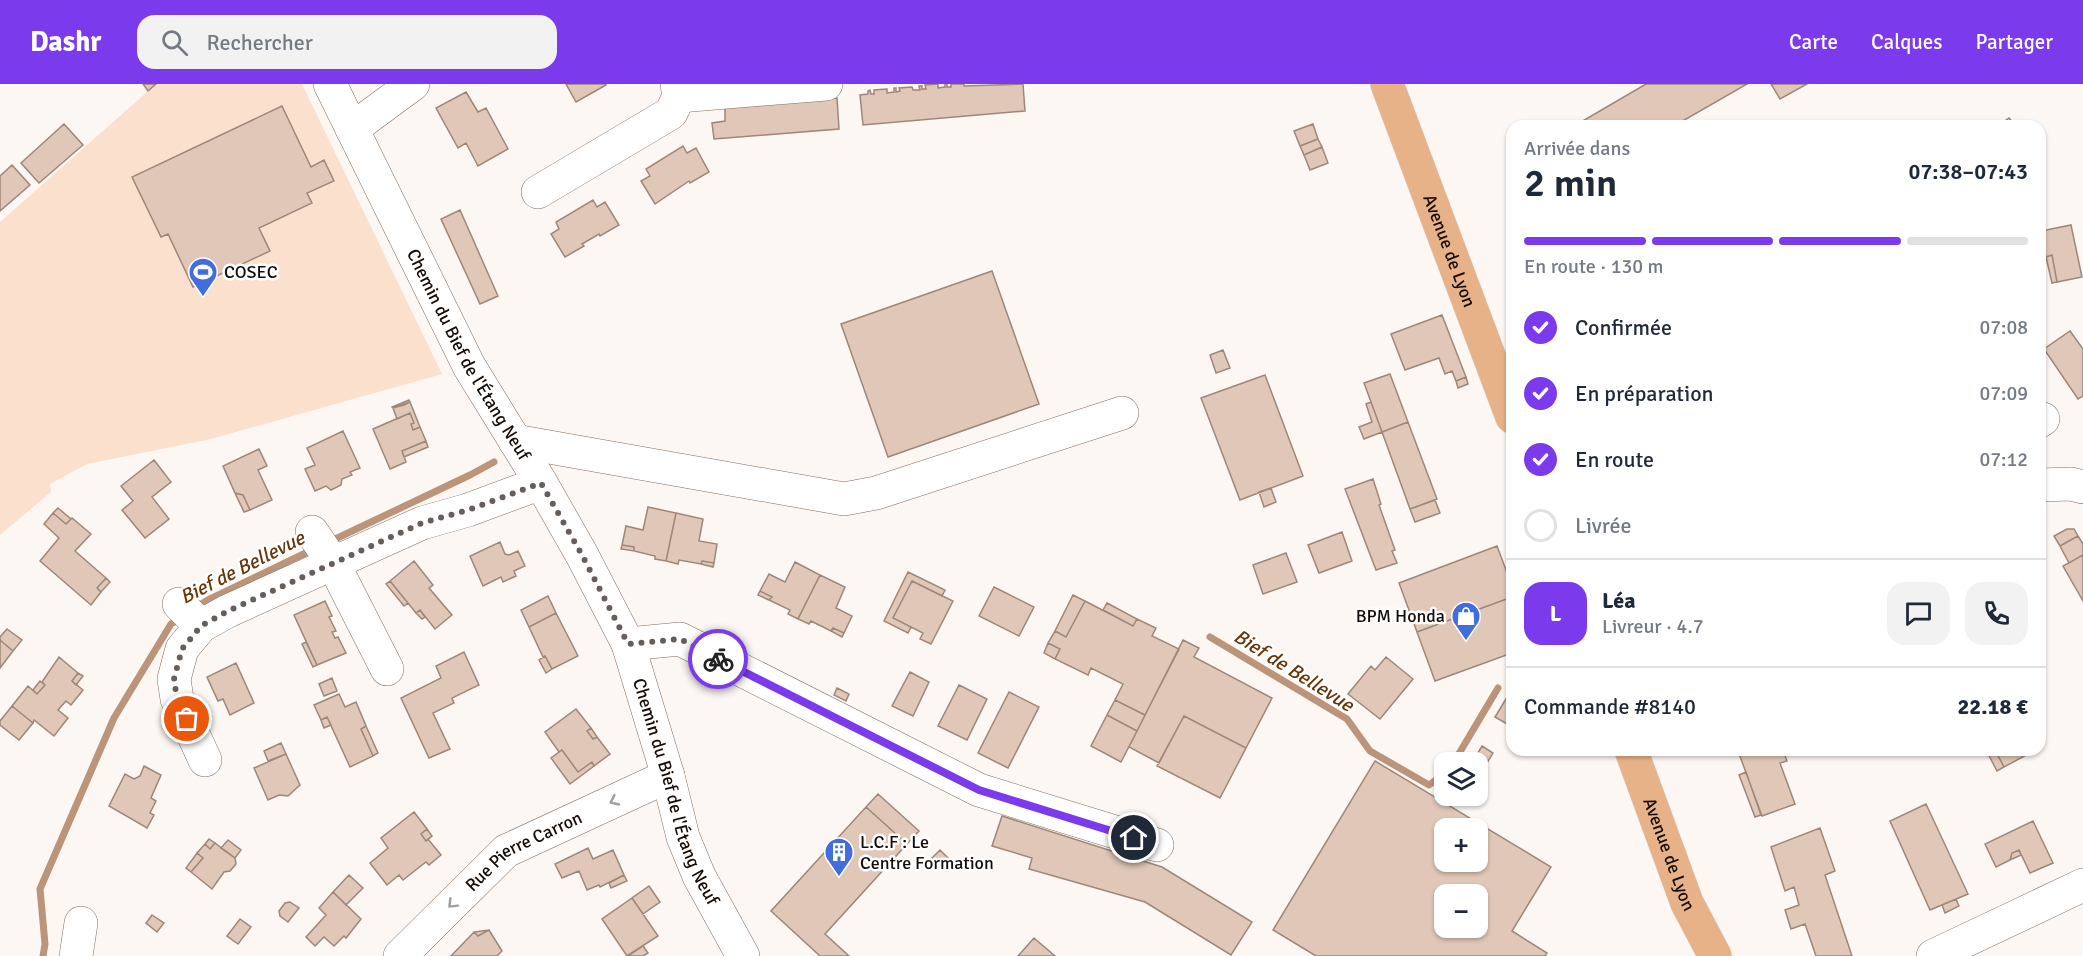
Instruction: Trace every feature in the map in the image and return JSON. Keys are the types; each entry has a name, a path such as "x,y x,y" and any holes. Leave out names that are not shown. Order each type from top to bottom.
{"main road":[{"name":"Avenue de Lyon","path":"1387,84 1506,401"},
{"name":"Avenue de Lyon","path":"1633,756 1687,903 1715,956"}],"street":[{"name":"Chemin du Bief de l'Étang Neuf","path":"330,84 469,366 541,483 582,555 628,644 668,776 682,837 699,876 743,956"},
{"path":"538,192 671,113 678,90 826,84"},
{"path":"352,129 407,85"},
{"path":"515,441 844,499 876,493 1122,413"},
{"path":"206,760 177,699 174,679 182,649 201,626 228,611 422,523 468,510 541,483"},
{"path":"2046,484 2071,484 2083,487"},
{"path":"312,532 333,563 387,669"},
{"path":"179,604 201,626"},
{"path":"628,644 680,639 979,790 1157,845"},
{"name":"Rue Pierre Carron","path":"400,956 506,851 668,776"},
{"path":"1933,956 2083,885"},
{"path":"76,956 81,923"}],"shaded area":[{"name":"COSEC","path":"156,84 302,84 442,374 211,439 87,464 50,484 51,492 0,535 0,222"}],"building":[{"path":"143,84 156,84 148,91"},
{"path":"566,84 606,84 606,85 576,102"},
{"path":"938,84 938,88 945,87 945,84 951,87 951,84 964,84 964,86 1023,84 1025,111 863,125 860,95 868,94 870,90 871,94 874,94 874,90 887,89 887,93 894,92 894,88 896,92 900,91 899,88 912,87 913,90 920,90 919,86 926,89 925,85"},
{"path":"1646,84 1747,84 1684,120 1584,120"},
{"path":"1771,84 1807,84 1780,99"},
{"path":"466,92 478,112 486,108 508,149 478,166 466,143 458,148 436,108"},
{"path":"837,98 839,129 714,139 712,123 725,121 725,107"},
{"path":"282,106 311,167 324,160 334,181 307,193 312,203 259,228 270,251 193,287 168,234 161,237 132,177"},
{"path":"64,124 83,145 39,183 21,163"},
{"path":"1313,124 1318,139 1300,146 1294,131"},
{"path":"1318,139 1322,147 1304,155 1300,146"},
{"path":"683,146 687,153 696,148 709,172 690,183 689,181 655,204 641,181 650,176 646,169"},
{"path":"1322,147 1328,163 1310,170 1304,155"},
{"path":"12,165 30,185 0,211 0,176"},
{"path":"593,200 597,207 605,202 619,225 582,244 584,246 565,257 551,234 559,229 556,222"},
{"path":"460,210 498,296 480,304 441,219"},
{"path":"2071,225 2082,277 2057,282 2052,255 2046,257 2046,230"},
{"path":"2052,255 2057,282 2052,283 2046,257"},
{"path":"992,271 1039,404 888,457 841,324"},
{"path":"1442,315 1466,377 1456,381 1452,371 1445,374 1439,358 1405,370 1391,334"},
{"path":"2070,331 2083,349 2083,396 2078,399 2046,352 2046,348"},
{"path":"1223,350 1230,368 1216,373 1210,355"},
{"path":"1390,374 1408,422 1382,432 1364,383"},
{"path":"1265,375 1303,476 1240,500 1201,398"},
{"path":"1466,377 1468,384 1458,388 1456,381"},
{"path":"409,400 410,402 404,405 392,407"},
{"path":"410,402 420,427 413,430 411,424 414,423 410,413 397,419 393,408"},
{"path":"1371,402 1382,432 1364,439 1359,427 1372,422 1366,404"},
{"path":"410,413 414,423 411,424 413,430 420,427 426,441 402,451 406,462 390,469 373,429"},
{"path":"1408,422 1437,499 1410,509 1382,432"},
{"path":"343,431 360,468 350,472 352,475 342,479 341,485 331,490 326,486 315,491 305,469 315,465 307,448"},
{"path":"426,441 428,447 404,457 402,451"},
{"path":"259,449 267,466 258,470 272,500 250,510 243,495 235,493 223,466"},
{"path":"154,460 171,482 152,497 169,519 145,538 122,510 133,501 121,486"},
{"path":"1373,479 1397,563 1376,570 1345,489"},
{"path":"1271,488 1276,502 1264,507 1259,492"},
{"path":"235,493 243,495 250,510 244,512"},
{"path":"1435,500 1440,513 1415,522 1410,509"},
{"path":"648,507 676,513 666,561 634,551 634,547 622,545 626,526 643,530"},
{"path":"58,508 71,519 66,524 53,513"},
{"path":"53,513 66,524 72,518 91,534 75,551 106,578 97,588 101,592 91,605 40,561 59,538 44,524"},
{"path":"676,513 703,519 699,541 717,544 714,563 702,561 701,564 679,560 678,564 666,561"},
{"path":"2067,529 2074,529 2078,536 2060,546 2054,536"},
{"path":"1342,532 1352,561 1319,573 1308,545"},
{"path":"2078,536 2083,544 2083,555 2069,563 2060,546"},
{"path":"500,542 505,554 509,555 518,551 525,566 514,571 516,576 503,582 501,577 483,586 470,556"},
{"path":"622,545 634,547 634,551 621,549"},
{"path":"1497,546 1506,570 1506,599 1417,632 1399,583"},
{"path":"1286,553 1297,582 1263,594 1253,565"},
{"path":"2083,555 2083,601 2063,566"},
{"path":"414,561 433,585 429,588 452,615 435,629 420,610 416,613 390,581"},
{"path":"702,561 714,563 713,567 701,564"},
{"path":"795,562 820,575 798,619 788,614 790,610 769,600 772,597 760,591 769,574 785,582"},
{"path":"908,572 945,590 942,596 912,581 893,618 911,627 908,633 884,621"},
{"path":"820,575 845,587 836,608 852,616 844,633 833,628 831,631 811,621 809,624 798,619"},
{"path":"106,578 110,582 101,592 97,588"},
{"path":"390,581 408,603 404,606 386,584"},
{"path":"912,581 953,601 931,644 920,639 923,633 893,618"},
{"path":"994,587 1034,607 1019,636 979,616"},
{"path":"760,591 772,597 769,600 758,595"},
{"path":"1073,595 1085,601 1066,637 1055,631"},
{"path":"548,596 556,613 529,627 521,610"},
{"name":"BPM Honda","path":"1506,599 1506,655 1435,681 1417,632"},
{"path":"325,601 336,631 332,632 335,638 338,637 346,653 317,665 294,615"},
{"path":"1085,601 1133,626 1137,619 1156,628 1152,636 1179,649 1145,715 1115,700 1123,684 1091,668 1088,675 1055,659 1060,649 1048,643 1055,631 1066,637"},
{"path":"1107,603 1137,619 1133,626 1103,610"},
{"path":"420,610 425,617 422,619 416,613"},
{"path":"556,613 578,656 552,669 545,656 543,657 529,627"},
{"path":"833,628 844,633 842,637 831,631"},
{"path":"7,629 22,640 13,651 0,640"},
{"path":"0,640 13,651 0,668"},
{"path":"1183,640 1199,648 1194,657 1272,698 1246,748 1184,716 1159,763 1129,747"},
{"path":"306,642 317,665 313,667 302,644"},
{"path":"1048,643 1060,649 1055,659 1044,653"},
{"path":"464,652 479,685 452,698 454,703 433,713 450,749 429,758 401,698 441,678 436,666"},
{"path":"545,656 552,669 546,673 539,660"},
{"path":"59,657 78,673 72,681 83,690 71,705 66,701 58,710 68,718 54,736 12,706 28,686 37,694 45,685 42,682"},
{"path":"1386,657 1413,679 1380,719 1348,694 1371,666 1375,670"},
{"path":"236,663 254,703 230,715 223,699 218,701 207,677"},
{"path":"910,672 929,682 913,716 892,706"},
{"path":"78,673 83,676 76,685 72,681"},
{"path":"332,678 337,691 324,696 319,684"},
{"path":"40,681 45,685 37,694 33,690"},
{"path":"959,685 987,699 967,740 938,726"},
{"path":"837,688 849,694 846,701 834,695"},
{"path":"1009,692 1039,707 1008,768 978,753"},
{"path":"339,694 345,707 356,702 366,726 361,729 373,756 350,767 327,717 321,720 314,705"},
{"path":"1506,699 1506,723 1495,717"},
{"path":"1115,700 1145,715 1137,731 1107,715"},
{"path":"12,706 33,723 19,740 0,725 0,721"},
{"path":"576,709 591,728 587,731 593,739 597,737 610,754 594,766 592,762 578,772 562,750 559,752 545,732"},
{"path":"1107,715 1137,731 1121,762 1091,746"},
{"path":"1184,716 1246,748 1220,798 1157,766"},
{"path":"327,717 331,725 324,728 321,720"},
{"path":"366,726 378,753 373,756 361,729"},
{"path":"591,728 597,737 593,739 587,731"},
{"path":"281,743 286,754 268,761 264,751"},
{"path":"1482,746 1493,753 1488,761 1488,752 1478,752"},
{"path":"562,750 578,772 592,762 594,766 570,784 551,758"},
{"path":"286,754 300,785 288,796 279,795 268,800 254,768"},
{"path":"1740,756 1785,756 1787,761 1780,763 1795,804 1762,816"},
{"path":"1989,756 1998,756 2004,767 1997,771"},
{"path":"1998,756 2024,756 2004,767"},
{"path":"1375,761 1434,797 1434,806 1450,806 1470,818 1434,818 1434,872 1488,872 1488,829 1551,867 1512,931 1547,953 1545,956 1316,956 1273,930"},
{"path":"144,766 161,775 151,798 156,801 150,813 154,815 147,828 109,806 125,774 134,779 140,776"},
{"path":"1746,772 1761,815 1755,817 1739,775"},
{"path":"878,794 919,831 907,844 866,807"},
{"path":"1926,804 1968,894 1930,910 1890,821"},
{"name":"L.C.F : Le Centre Formation","path":"866,807 907,844 825,934 849,956 820,956 771,911"},
{"path":"414,812 427,829 421,834 441,855 429,865 426,862 403,880 399,875 387,885 370,863 388,848 381,838"},
{"path":"1002,816 1162,867 1252,922 1231,955 1145,902 1029,869 1032,858 992,846"},
{"path":"2033,821 2053,863 2030,873 2019,850 2012,853 2010,860 1996,867 1985,844"},
{"path":"1820,828 1835,871 1825,875 1852,956 1816,956 1805,924 1791,929 1785,910 1799,905 1794,887 1785,891 1771,847"},
{"path":"427,829 432,836 426,841 421,834"},
{"path":"209,839 215,843 210,849 205,844"},
{"path":"228,840 241,850 235,858 221,848"},
{"path":"215,843 235,858 236,864 230,871 224,872 212,889 191,872 203,858 197,853 205,844 210,849"},
{"path":"588,848 593,859 613,850 624,875 600,887 599,885 587,890 579,871 562,878 555,864"},
{"path":"940,850 953,863 946,871 932,858"},
{"path":"2019,850 2021,855 2010,860 2012,853"},
{"path":"197,853 203,858 191,872 186,868"},
{"path":"349,875 363,888 346,905 333,892"},
{"path":"624,875 627,881 611,888 609,883"},
{"path":"649,886 660,902 643,914 632,898"},
{"path":"333,892 361,919 346,938 344,936 334,946 324,937 315,946 306,937 326,915 319,908"},
{"path":"632,898 658,936 627,956 602,919"},
{"path":"1956,899 1959,906 1945,913 1942,905"},
{"path":"290,902 299,908 288,922 280,916 279,911 285,903"},
{"path":"152,915 164,923 157,932 146,923"},
{"path":"240,919 251,927 238,944 227,936"},
{"path":"489,930 502,951 497,956 451,956 474,932 478,936"},
{"path":"489,930 478,936 474,932"},
{"path":"1034,938 1055,956 1018,956"},
{"path":"643,946 648,953 643,956 628,956"}],"waterway":[{"name":"Bief de Bellevue","path":"329,542 494,462"},
{"name":"Bief de Bellevue","path":"195,608 314,549"},
{"name":"Bief de Bellevue","path":"43,956 45,944 40,889 114,718 171,624 181,618"},
{"name":"Bief de Bellevue","path":"1210,637 1347,719 1370,751 1429,785 1434,781"},
{"name":"Bief de Bellevue","path":"1460,752 1498,688"}],"way so far":[{"path":"187,719 177,699 174,679 182,649 201,626 228,611 422,523 468,510 541,483 582,555 628,644 680,639 718,659"}],"place":[{"name":"COSEC","path":"203,298"},
{"name":"BPM Honda","path":"1466,642"},
{"name":"L.C.F : Le Centre Formation","path":"839,878"}],"route":[{"path":"718,659 979,790 1134,838"}]}
